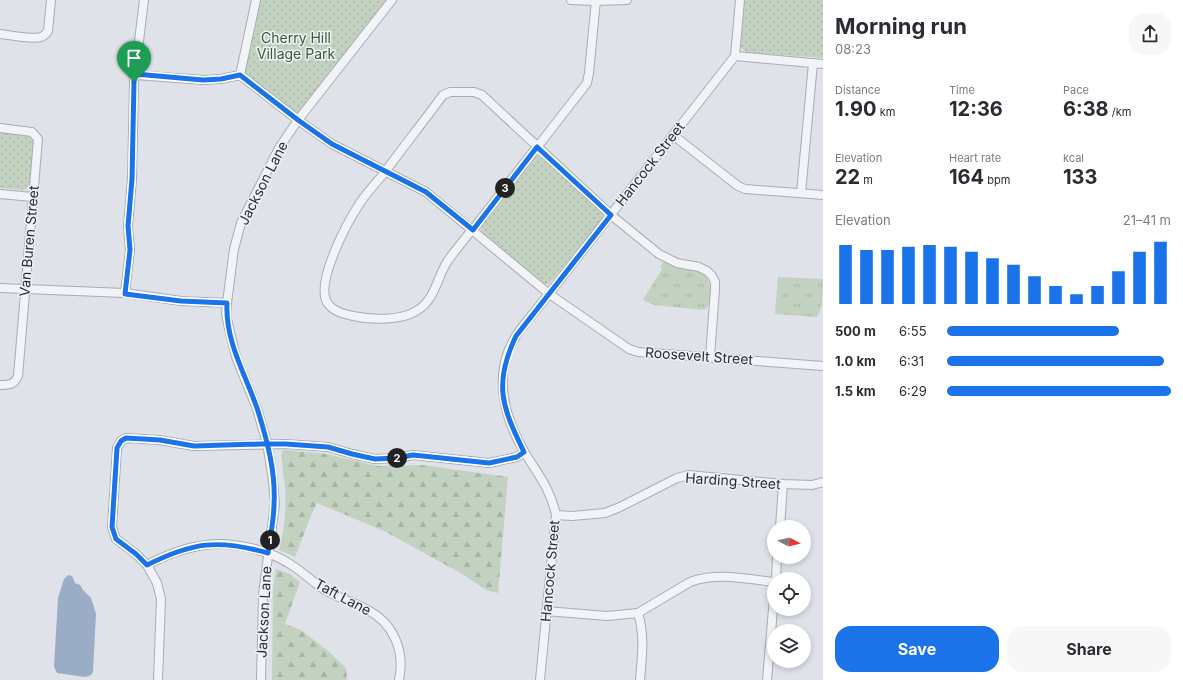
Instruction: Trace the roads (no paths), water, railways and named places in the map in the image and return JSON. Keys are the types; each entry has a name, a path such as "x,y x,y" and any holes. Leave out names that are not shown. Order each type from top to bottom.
{"street":[{"path":"0,34 34,38 40,38 45,35 48,31 51,0"},
{"path":"125,294 130,250 128,226 132,179 135,74 144,0"},
{"path":"135,74 203,80 221,79 240,75 256,0"},
{"name":"Jackson Lane","path":"261,680 263,594 274,504 274,481 267,443 257,409 236,357 226,314 234,249 241,223 279,148 298,120 392,0"},
{"path":"571,0 627,0"},
{"path":"740,0 735,56 823,64"},
{"path":"596,1 587,83 537,147 473,230 447,262 441,272 434,293 426,303 417,311 404,316 382,319 362,318 342,314 334,310 328,305 324,296 324,284 330,265 345,230 361,202 443,95 450,92 474,92 482,95 537,147 611,215 660,254 677,263 699,267 712,276 715,289 710,357"},
{"name":"Hancock Street","path":"540,680 556,515 547,487 524,452 506,411 502,391 502,373 508,353 516,336 548,294 735,56"},
{"path":"802,193 813,63"},
{"name":"Roosevelt Street","path":"240,75 298,120 332,144 426,192 548,294 630,349 638,352 823,366"},
{"name":"Van Buren Street","path":"0,128 32,132 36,136 38,143 32,197 18,376 13,384 0,384"},
{"path":"673,135 738,186 745,189 823,195"},
{"path":"0,194 32,197"},
{"path":"0,288 125,294 181,301 227,303"},
{"path":"158,680 161,599 157,583 147,565 136,554 116,539 112,527 117,448 121,441 126,438 160,440 194,446 267,443 328,447 375,459 397,458 413,455 489,463 517,457 524,452"},
{"name":"Harding Street","path":"556,515 572,516 605,513 677,478 689,475 783,484 812,485 823,482"},
{"path":"780,520 783,484"},
{"name":"Taft Lane","path":"147,565 168,554 186,548 208,544 226,544 247,547 280,558 324,589 377,615 391,631 397,643 401,657 399,680"},
{"path":"546,611 607,616 638,612 690,582 698,579 722,577 767,581"},
{"path":"638,612 642,626 643,640 640,680"},
{"path":"767,680 772,616"}],"water":[{"path":"68,575 72,576 75,583 80,585 91,598 96,614 93,672 91,675 85,677 57,673 54,667 58,598 64,579"}],"park label":[{"name":"Cherry Hill Village Park","path":"296,46"}]}
